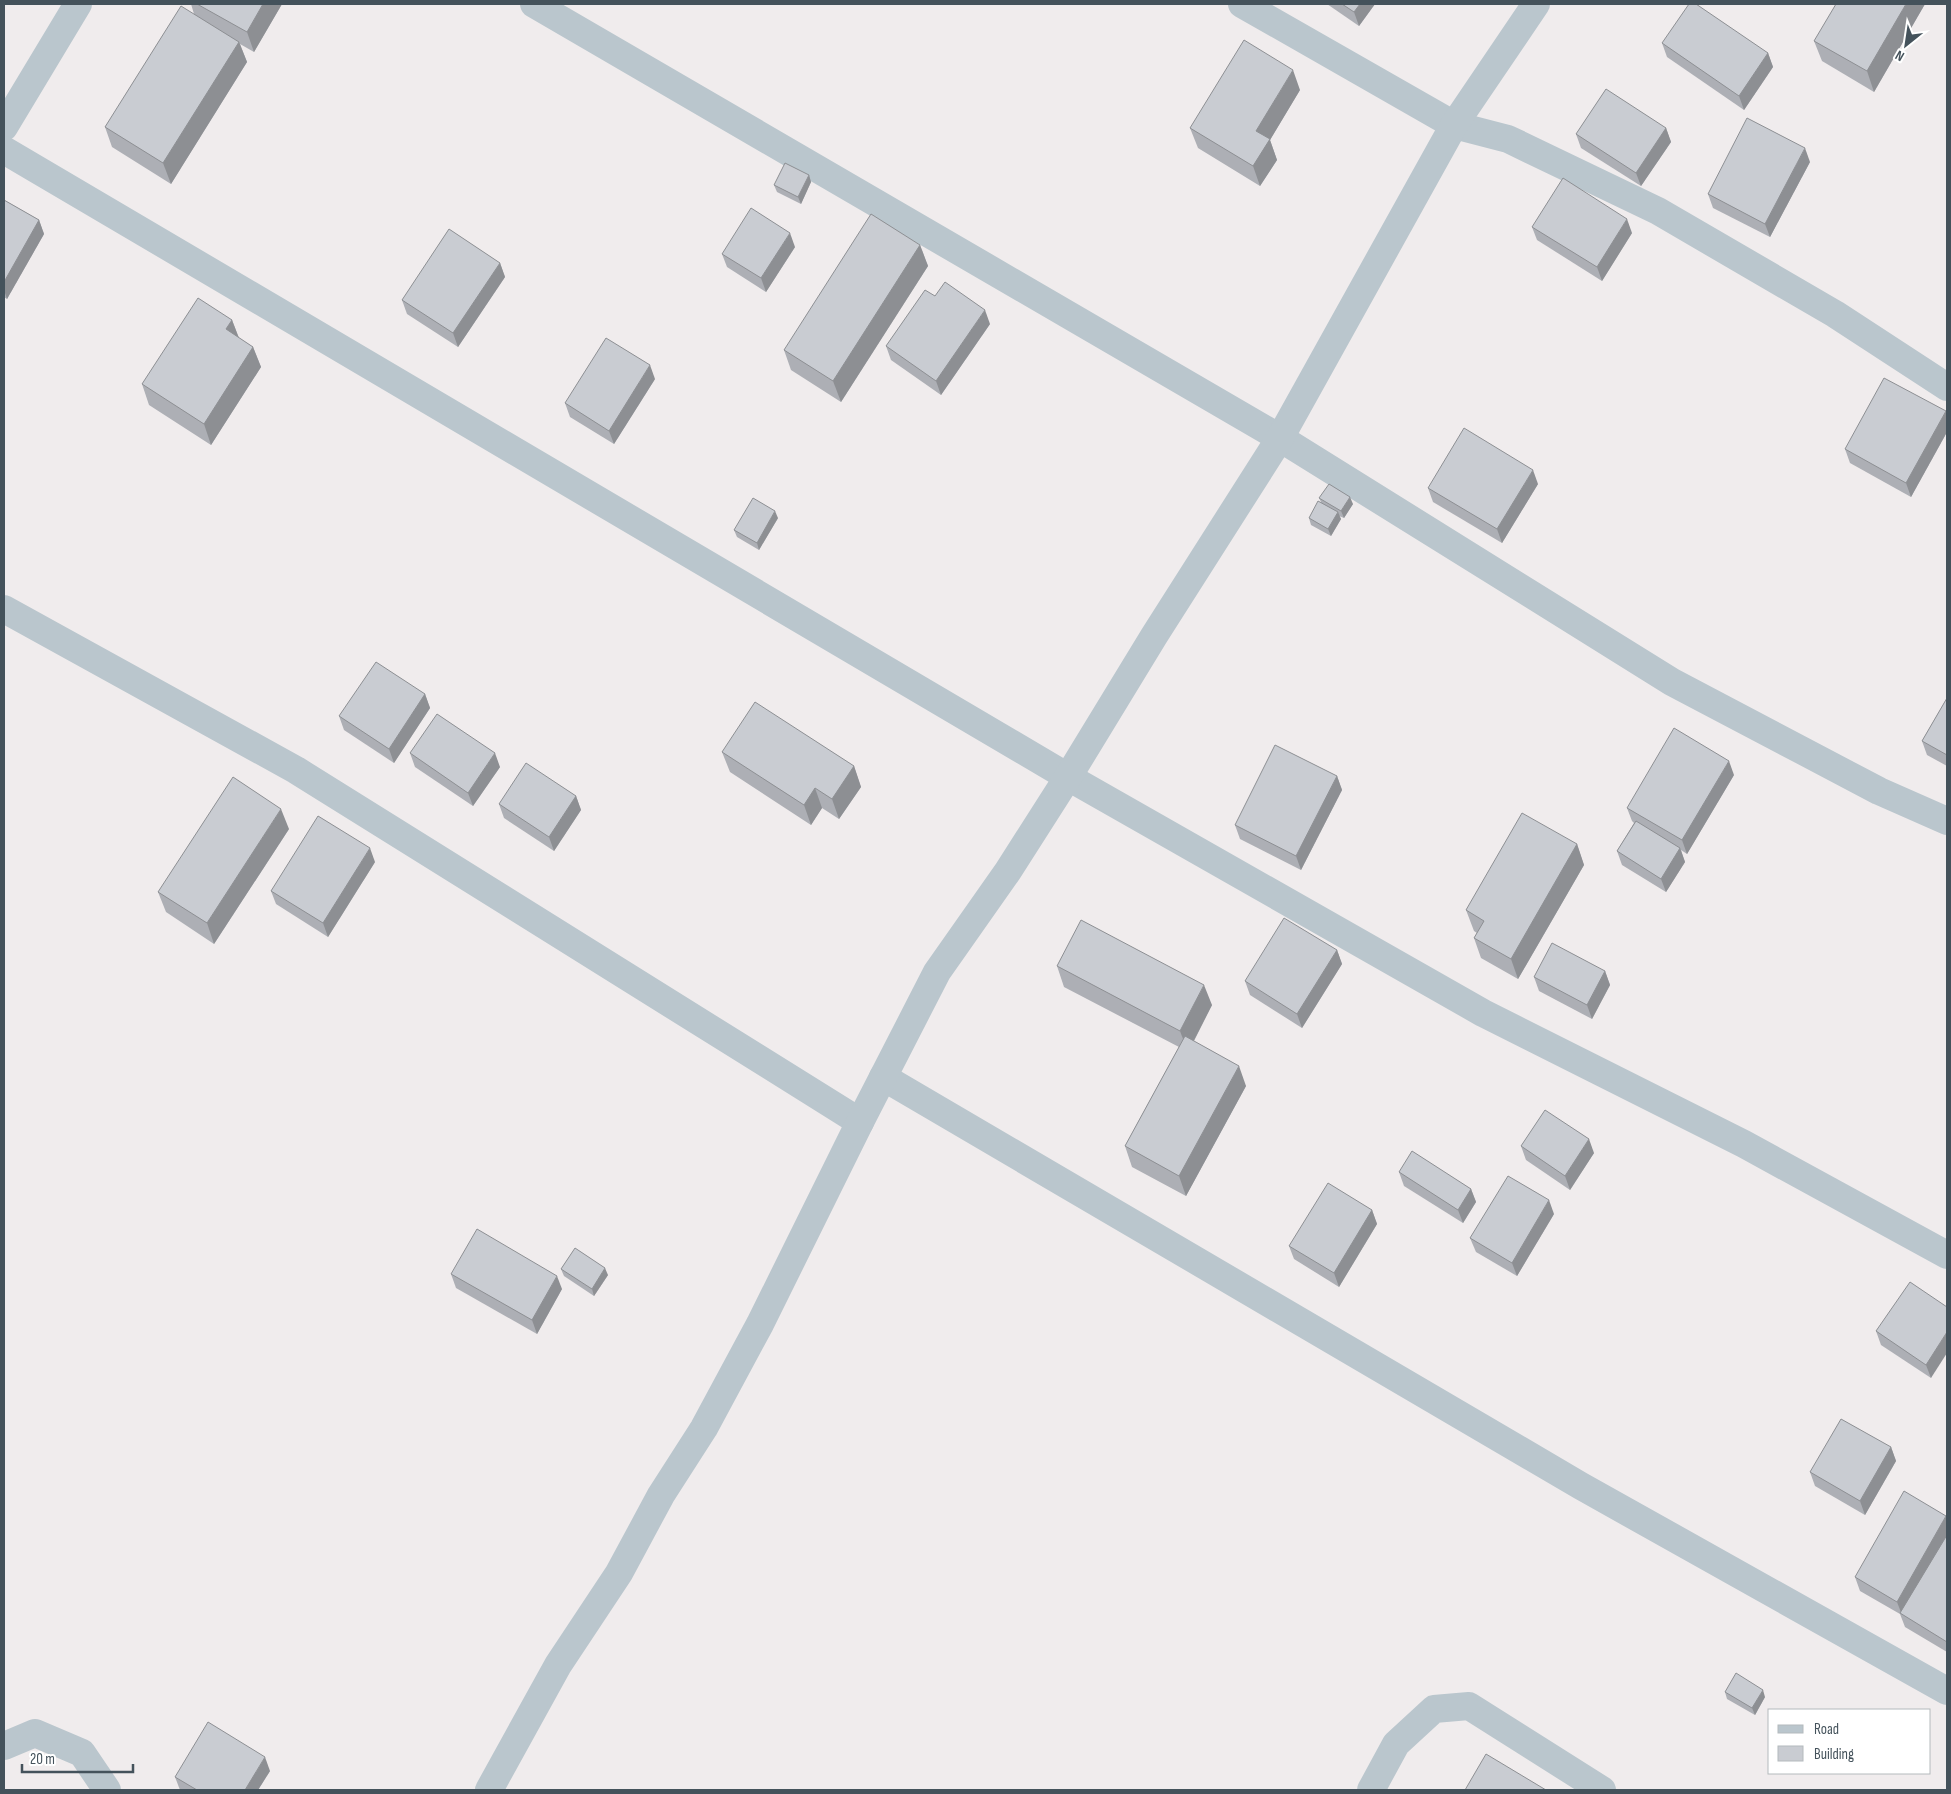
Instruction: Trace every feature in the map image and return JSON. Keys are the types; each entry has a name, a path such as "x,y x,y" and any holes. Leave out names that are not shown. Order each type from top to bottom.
{"street":[{"path":"4,127 78,4"},
{"path":"534,4 1280,438 1672,682 1879,791 1947,821"},
{"path":"1242,4 1454,125 1508,139 1658,211 1835,314 1947,386"},
{"path":"489,1790 558,1665 619,1573 661,1495 704,1428 760,1324 937,972 1008,871 1280,438 1454,125 1536,4"},
{"path":"4,150 1068,777 1483,1013 1744,1144 1947,1255"},
{"path":"4,609 296,770 860,1122"},
{"path":"1752,705 1817,746 1905,782 1947,806"},
{"path":"884,1078 1580,1486 1947,1690"},
{"path":"1371,1790 1396,1744 1434,1709 1469,1706 1602,1790"},
{"path":"4,1746 35,1733 59,1743 82,1753 107,1790"}],"building":[{"path":"197,4 263,4 247,32"},
{"path":"1342,4 1360,4 1354,12"},
{"path":"1689,4 1696,4 1768,53 1739,96 1662,43"},
{"path":"1836,4 1906,4 1867,71 1814,41"},
{"path":"181,6 239,42 163,163 105,127"},
{"path":"1244,40 1293,70 1256,131 1270,139 1253,166 1190,128"},
{"path":"1606,89 1666,128 1636,173 1576,134"},
{"path":"1747,118 1805,148 1765,224 1708,194"},
{"path":"785,163 809,175 798,197 774,185"},
{"path":"1563,178 1627,219 1597,267 1532,227"},
{"path":"4,200 39,220 4,282"},
{"path":"751,208 790,233 761,278 722,254"},
{"path":"871,214 920,245 833,381 784,350"},
{"path":"449,229 500,263 453,333 402,300"},
{"path":"945,282 985,310 936,381 886,346 925,290 935,296"},
{"path":"198,298 232,320 226,329 253,347 204,424 142,384"},
{"path":"606,338 650,365 609,431 565,403"},
{"path":"1884,378 1946,411 1906,483 1845,449"},
{"path":"1464,428 1533,470 1497,529 1428,488"},
{"path":"1329,484 1350,497 1341,511 1319,498"},
{"path":"753,498 775,511 757,543 734,530"},
{"path":"1318,501 1338,512 1328,529 1309,518"},
{"path":"376,662 425,694 389,749 339,716"},
{"path":"1947,698 1947,755 1922,741"},
{"path":"755,702 854,766 832,799 815,788 804,805 722,752"},
{"path":"437,714 495,753 468,793 410,753"},
{"path":"1674,728 1729,761 1682,840 1627,808"},
{"path":"1275,745 1337,776 1296,856 1235,825"},
{"path":"526,763 576,796 549,837 499,804"},
{"path":"233,777 281,809 207,923 158,892"},
{"path":"1522,813 1577,844 1511,959 1474,938 1484,921 1466,910"},
{"path":"318,816 370,848 323,923 271,891"},
{"path":"1636,821 1680,848 1661,879 1617,851"},
{"path":"1284,918 1337,950 1297,1014 1245,981"},
{"path":"1081,920 1204,985 1180,1031 1057,966"},
{"path":"1552,943 1605,971 1587,1005 1534,977"},
{"path":"1185,1036 1239,1066 1179,1176 1125,1146"},
{"path":"1545,1110 1589,1139 1565,1176 1521,1146"},
{"path":"1412,1151 1471,1189 1458,1210 1399,1172"},
{"path":"1508,1176 1549,1200 1512,1263 1470,1238"},
{"path":"1328,1183 1372,1210 1334,1273 1289,1246"},
{"path":"477,1229 557,1276 532,1320 451,1274"},
{"path":"575,1248 605,1268 592,1289 561,1269"},
{"path":"1910,1282 1947,1307 1947,1332 1926,1365 1876,1331"},
{"path":"1841,1419 1891,1447 1860,1501 1810,1472"},
{"path":"1904,1491 1946,1516 1897,1602 1855,1577"},
{"path":"1947,1535 1947,1642 1900,1613"},
{"path":"1736,1673 1763,1690 1752,1708 1725,1692"},
{"path":"208,1722 265,1757 245,1790 197,1790 175,1777"},
{"path":"1486,1754 1546,1790 1465,1790"}]}
